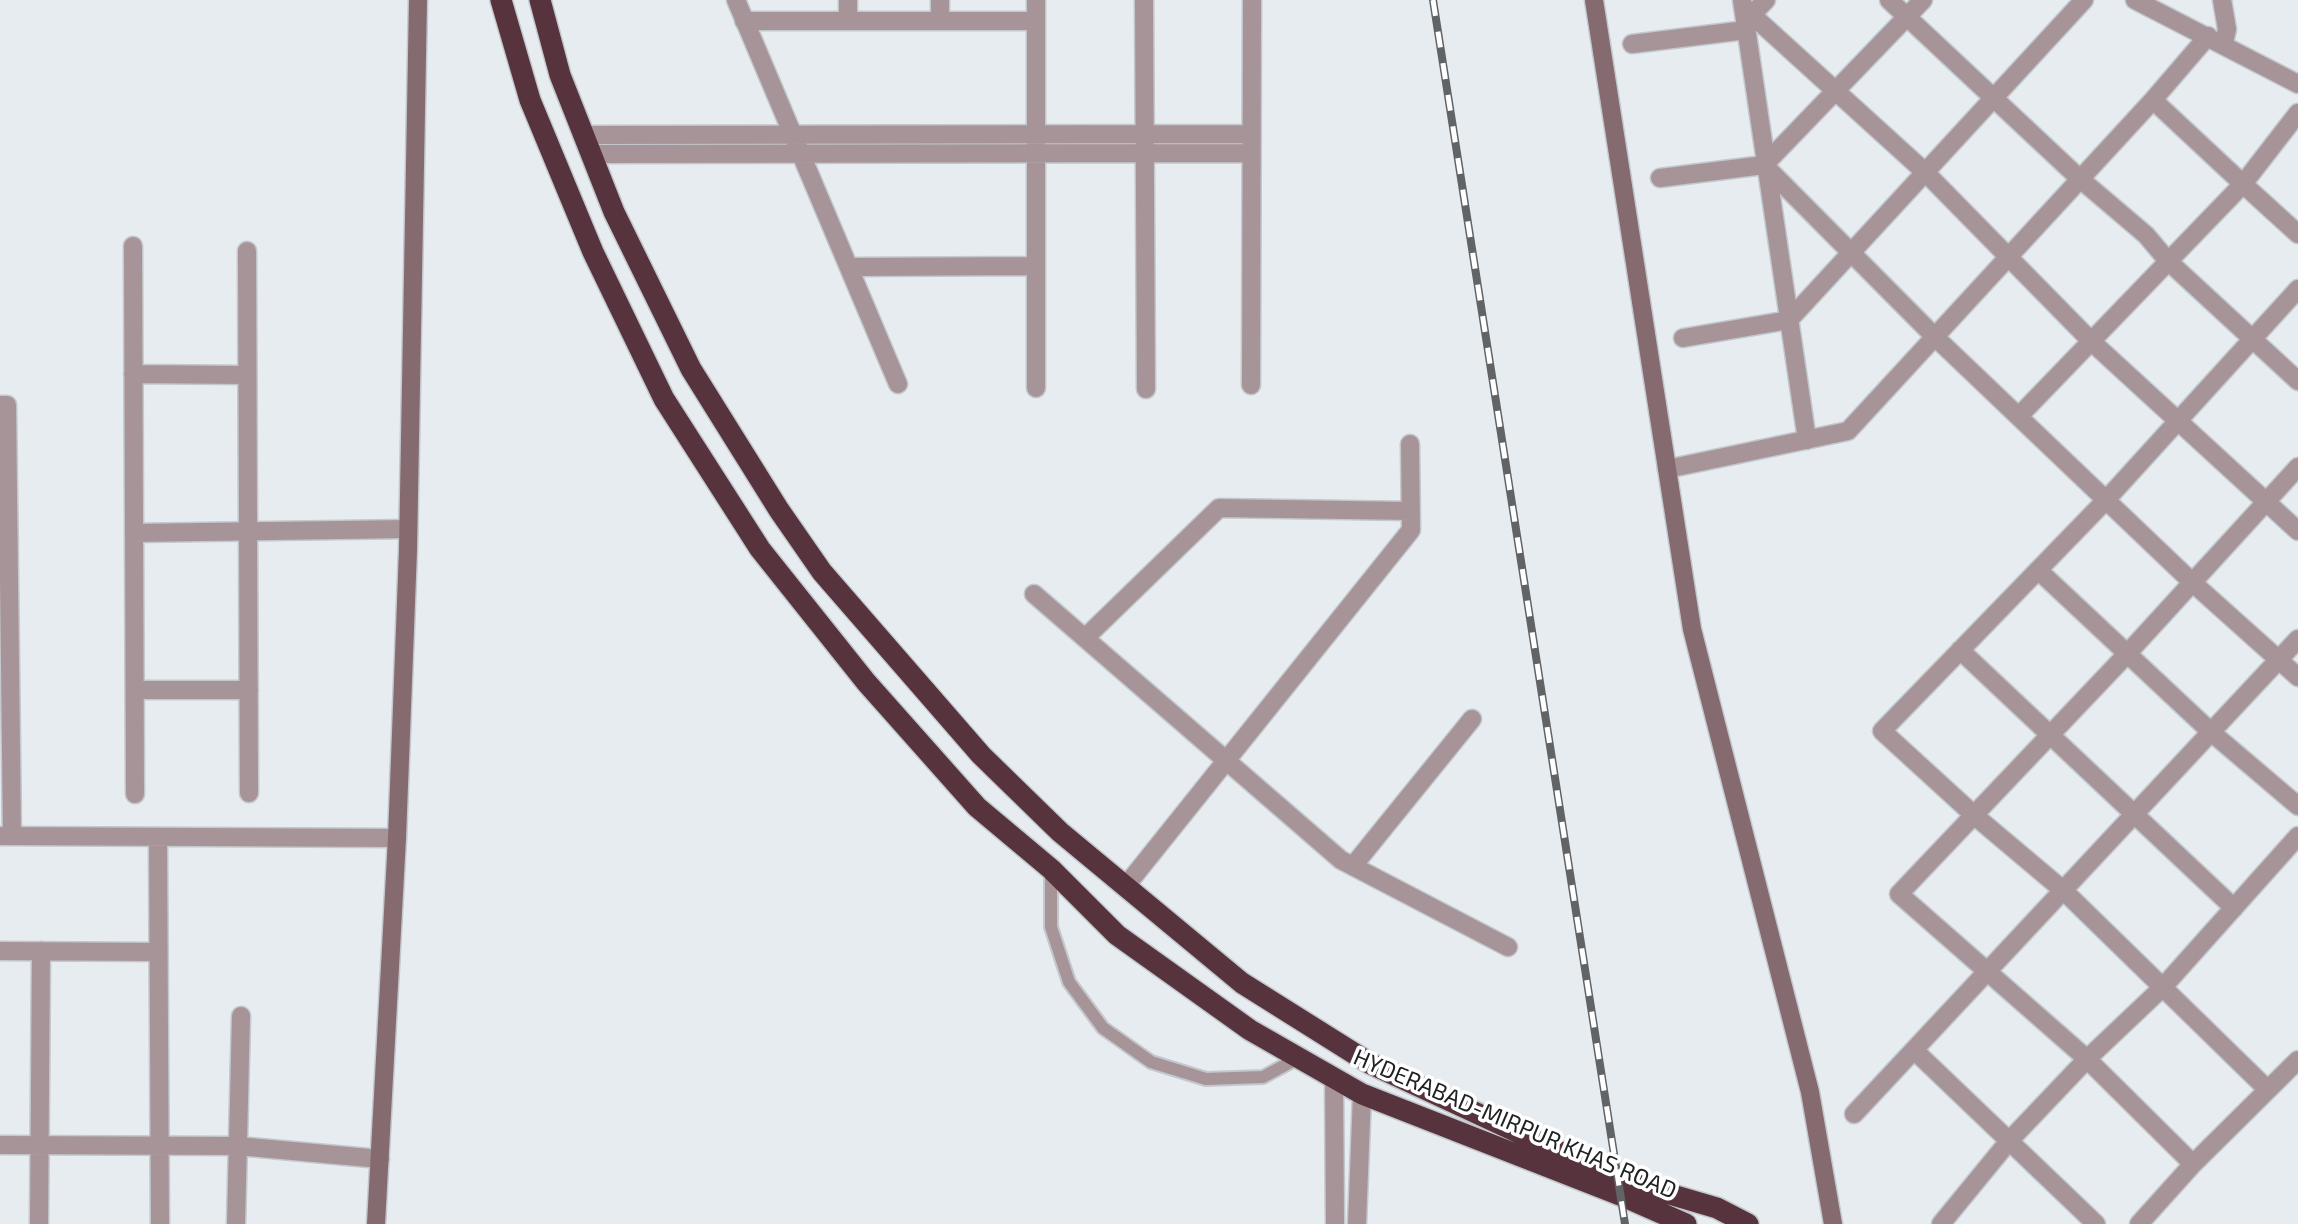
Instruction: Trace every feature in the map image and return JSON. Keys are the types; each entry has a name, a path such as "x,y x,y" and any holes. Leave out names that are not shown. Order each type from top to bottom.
{"highway":[{"name":"HYDERABAD-MIRPUR KHAS ROAD","path":"501,0 530,100 593,252 664,399 760,549 866,682 977,807 1051,869 1117,935 1250,1030 1362,1094 1620,1195 1686,1224"},
{"name":"HYDERABAD-MIRPUR KHAS ROAD","path":"540,0 560,75 614,212 691,369 779,510 822,572 981,755 1060,832 1242,983 1371,1064 1618,1179 1717,1208 1748,1224"}],"street":[{"path":"376,1224 397,838 408,529 418,0"},
{"path":"736,0 898,384"},
{"path":"848,0 848,21"},
{"path":"940,0 940,21"},
{"path":"1036,0 1036,388"},
{"path":"1144,0 1146,389"},
{"path":"1251,385 1252,0"},
{"path":"1594,0 1692,629 1810,1092 1833,1224"},
{"path":"1632,44 1746,17 1766,0"},
{"path":"1889,0 1995,96 2079,178 2146,235 2168,261 2298,381"},
{"path":"1660,178 1764,165 1923,0"},
{"path":"1683,338 1788,320 2084,0"},
{"path":"2135,0 2298,83"},
{"path":"1667,469 1847,431 2079,178 2153,100 2227,29 2222,0"},
{"path":"1746,17 1764,165 1807,440"},
{"path":"1746,17 1926,173 2092,342 2298,531"},
{"path":"744,21 1036,21"},
{"path":"2153,100 2298,234"},
{"path":"2019,416 2243,184 2298,113"},
{"path":"587,145 793,135 1251,134"},
{"path":"587,145 801,154 1251,153"},
{"path":"1764,165 1934,336 2193,583 2298,677"},
{"path":"133,246 135,794"},
{"path":"247,251 250,793"},
{"path":"849,267 1036,266"},
{"path":"2268,1090 2064,891 1975,816 1882,731 2106,500 2298,289"},
{"path":"134,374 247,375"},
{"path":"0,405 7,405 6,836 397,838"},
{"path":"1125,887 1410,530 1410,444"},
{"path":"2193,1164 2087,1059 1899,894 2127,654 2298,467"},
{"path":"1085,638 1219,508 1410,511"},
{"path":"134,533 408,529"},
{"path":"2038,570 2211,732 2298,806"},
{"path":"1034,594 1341,860 1508,947"},
{"path":"1854,1114 2298,639"},
{"path":"1960,650 2234,908"},
{"path":"135,690 249,690"},
{"path":"1353,866 1472,719"},
{"path":"1941,1224 2009,1141 2087,1059 2163,987 2298,836"},
{"path":"158,838 160,1224"},
{"path":"0,951 158,952"},
{"path":"39,1224 41,951"},
{"path":"236,1224 241,1016"},
{"path":"1914,1050 2096,1224"},
{"path":"2139,1224 2193,1164 2298,1060"},
{"path":"1334,1077 1335,1224"},
{"path":"1357,1224 1362,1094"},
{"path":"0,1145 238,1146 380,1159"}],"lane":[{"path":"1051,869 1051,927 1069,982 1103,1028 1151,1062 1206,1079 1263,1077 1300,1058"}],"railway":[{"path":"1433,0 1625,1224"}]}
